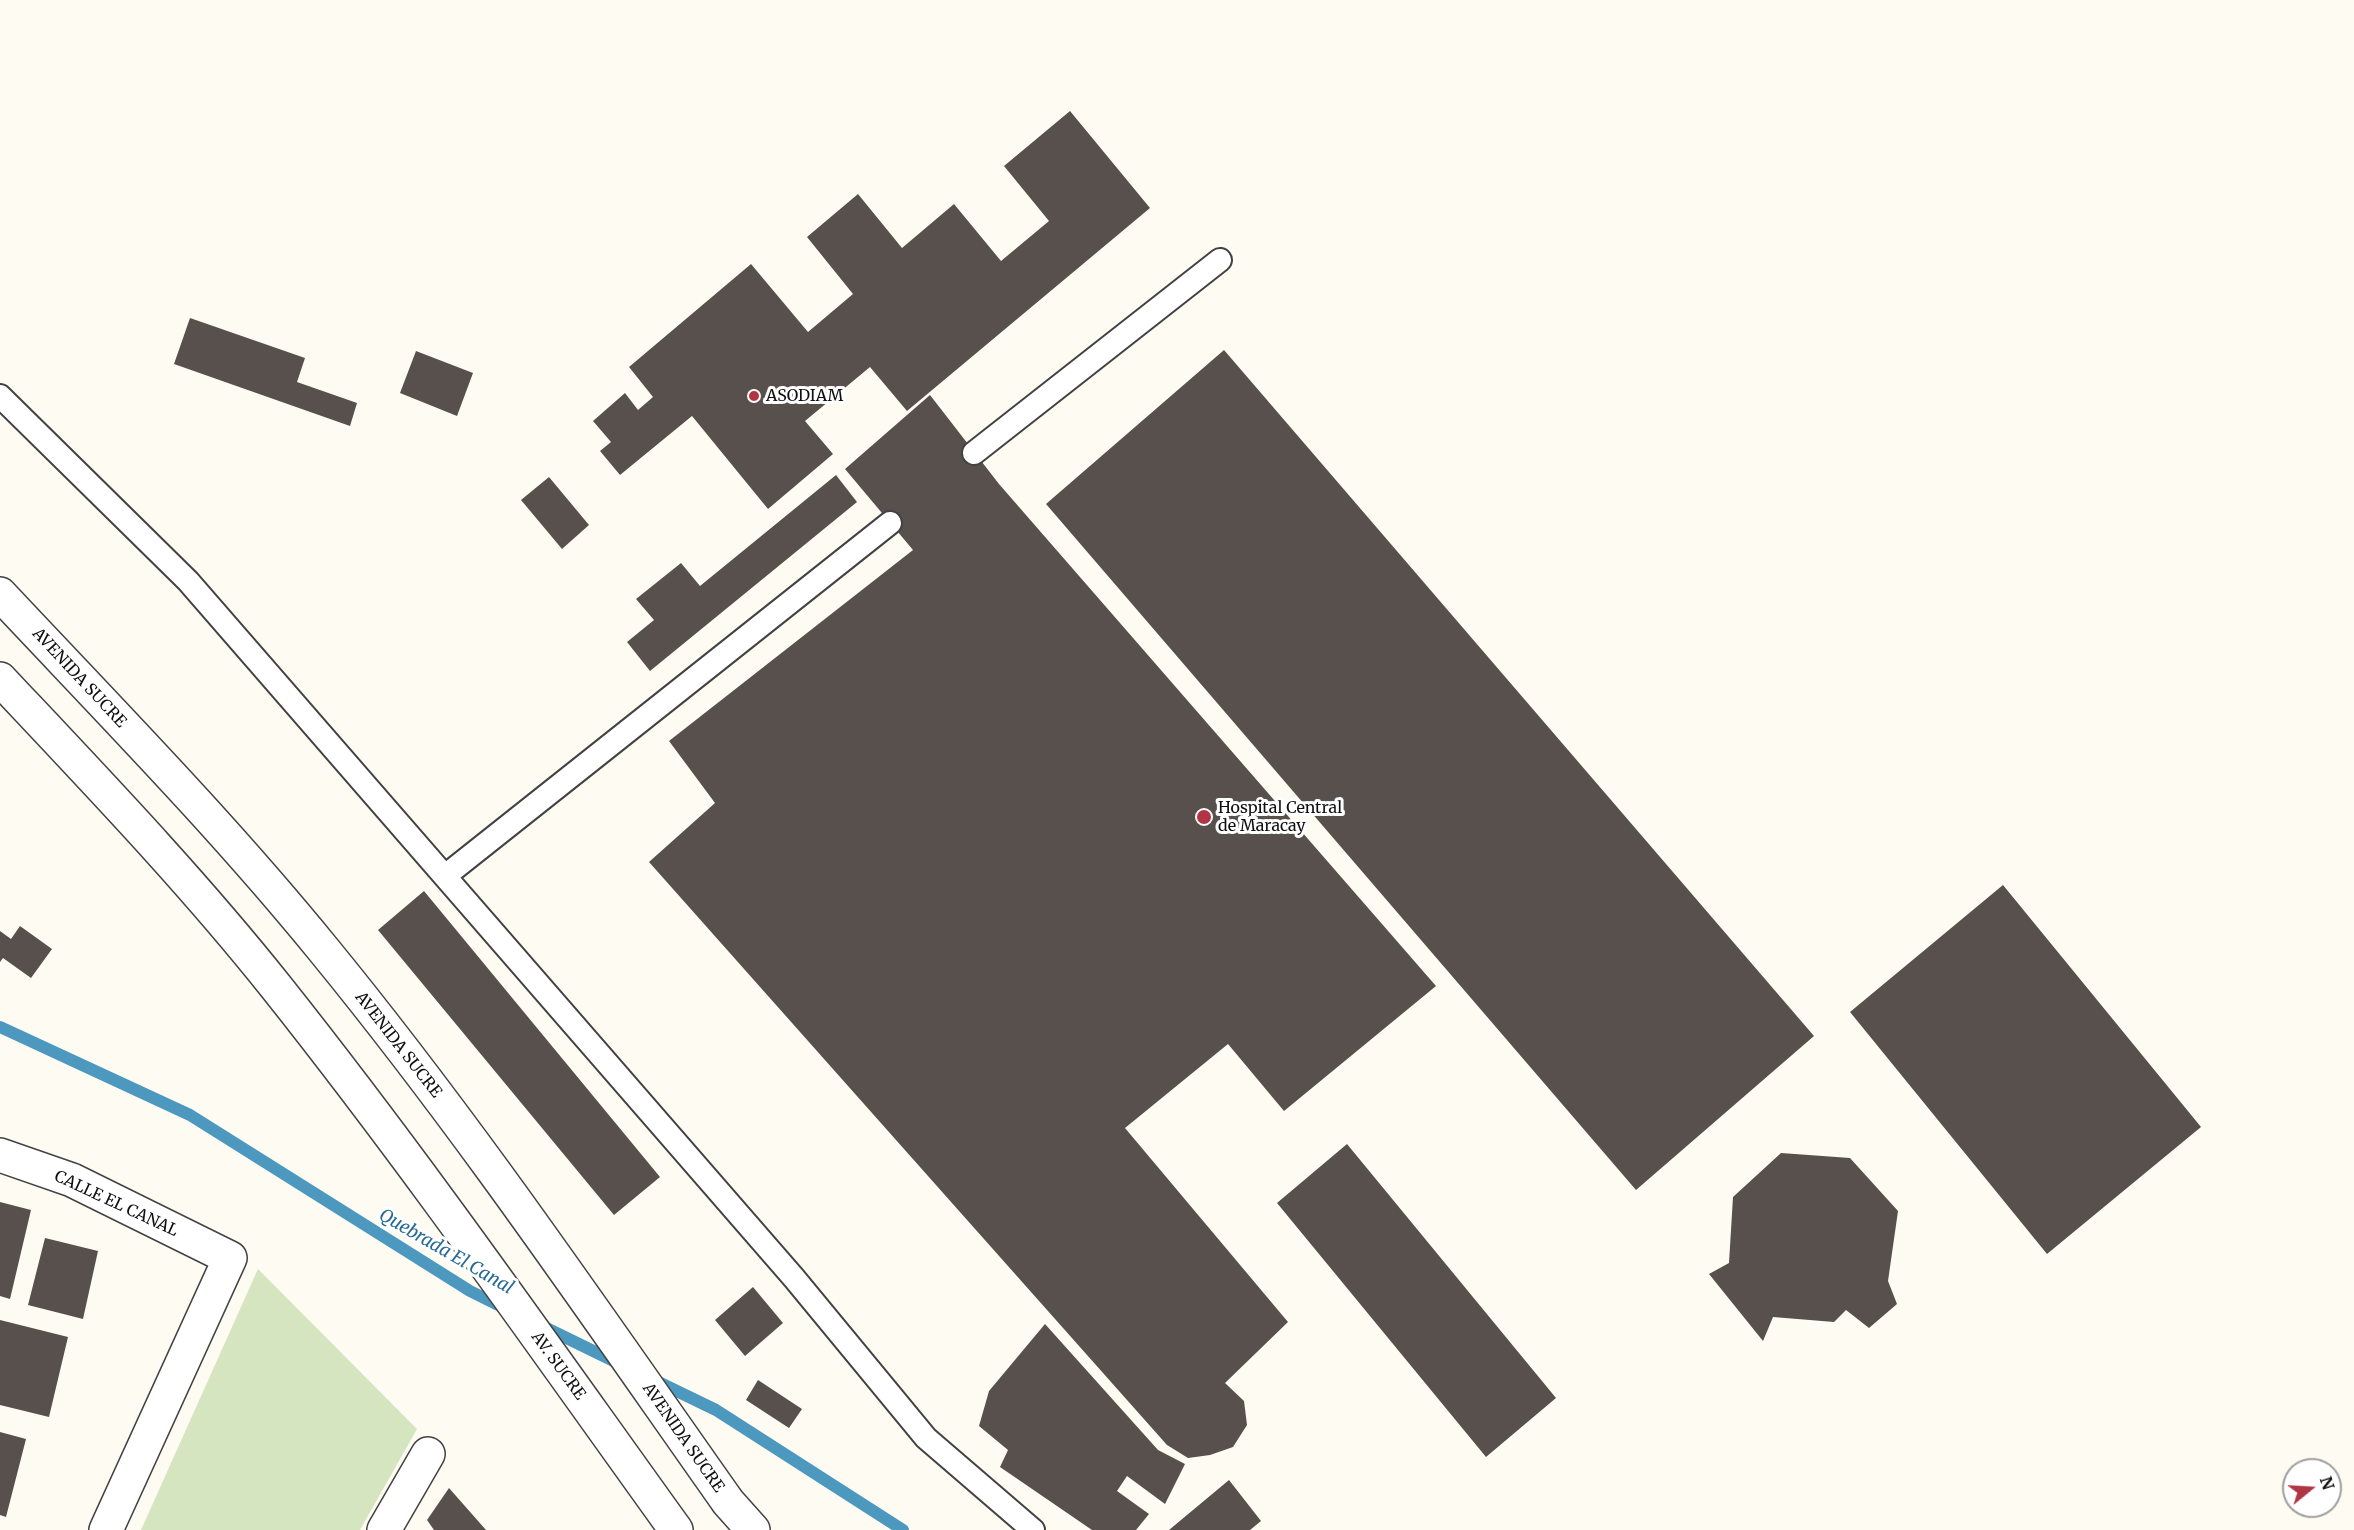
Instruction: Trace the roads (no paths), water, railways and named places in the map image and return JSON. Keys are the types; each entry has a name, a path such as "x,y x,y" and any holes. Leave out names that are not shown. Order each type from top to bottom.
{"street":[{"name":"AVENIDA SUCRE","path":"0,594 174,779 323,948 489,1163 728,1502 753,1530"},
{"name":"AV. SUCRE","path":"0,679 134,821 269,978 441,1202 676,1530"},
{"name":"CALLE EL CANAL","path":"0,1155 72,1180 230,1258 106,1530"},
{"path":"384,1530 428,1454"}],"lane":[{"path":"974,453 1220,260"},
{"path":"0,396 188,581 794,1278 926,1437 1033,1530"},
{"path":"445,876 890,523"}],"waterway":[{"name":"Quebrada El Canal","path":"0,1027 190,1115 470,1291 504,1308"},
{"name":"Quebrada El Canal","path":"542,1326 620,1364"},
{"name":"Quebrada El Canal","path":"652,1379 716,1410 903,1530"}],"place":[{"name":"ASODIAM","path":"754,396"},
{"name":"Hospital Central de Maracay","path":"1204,817"}]}
